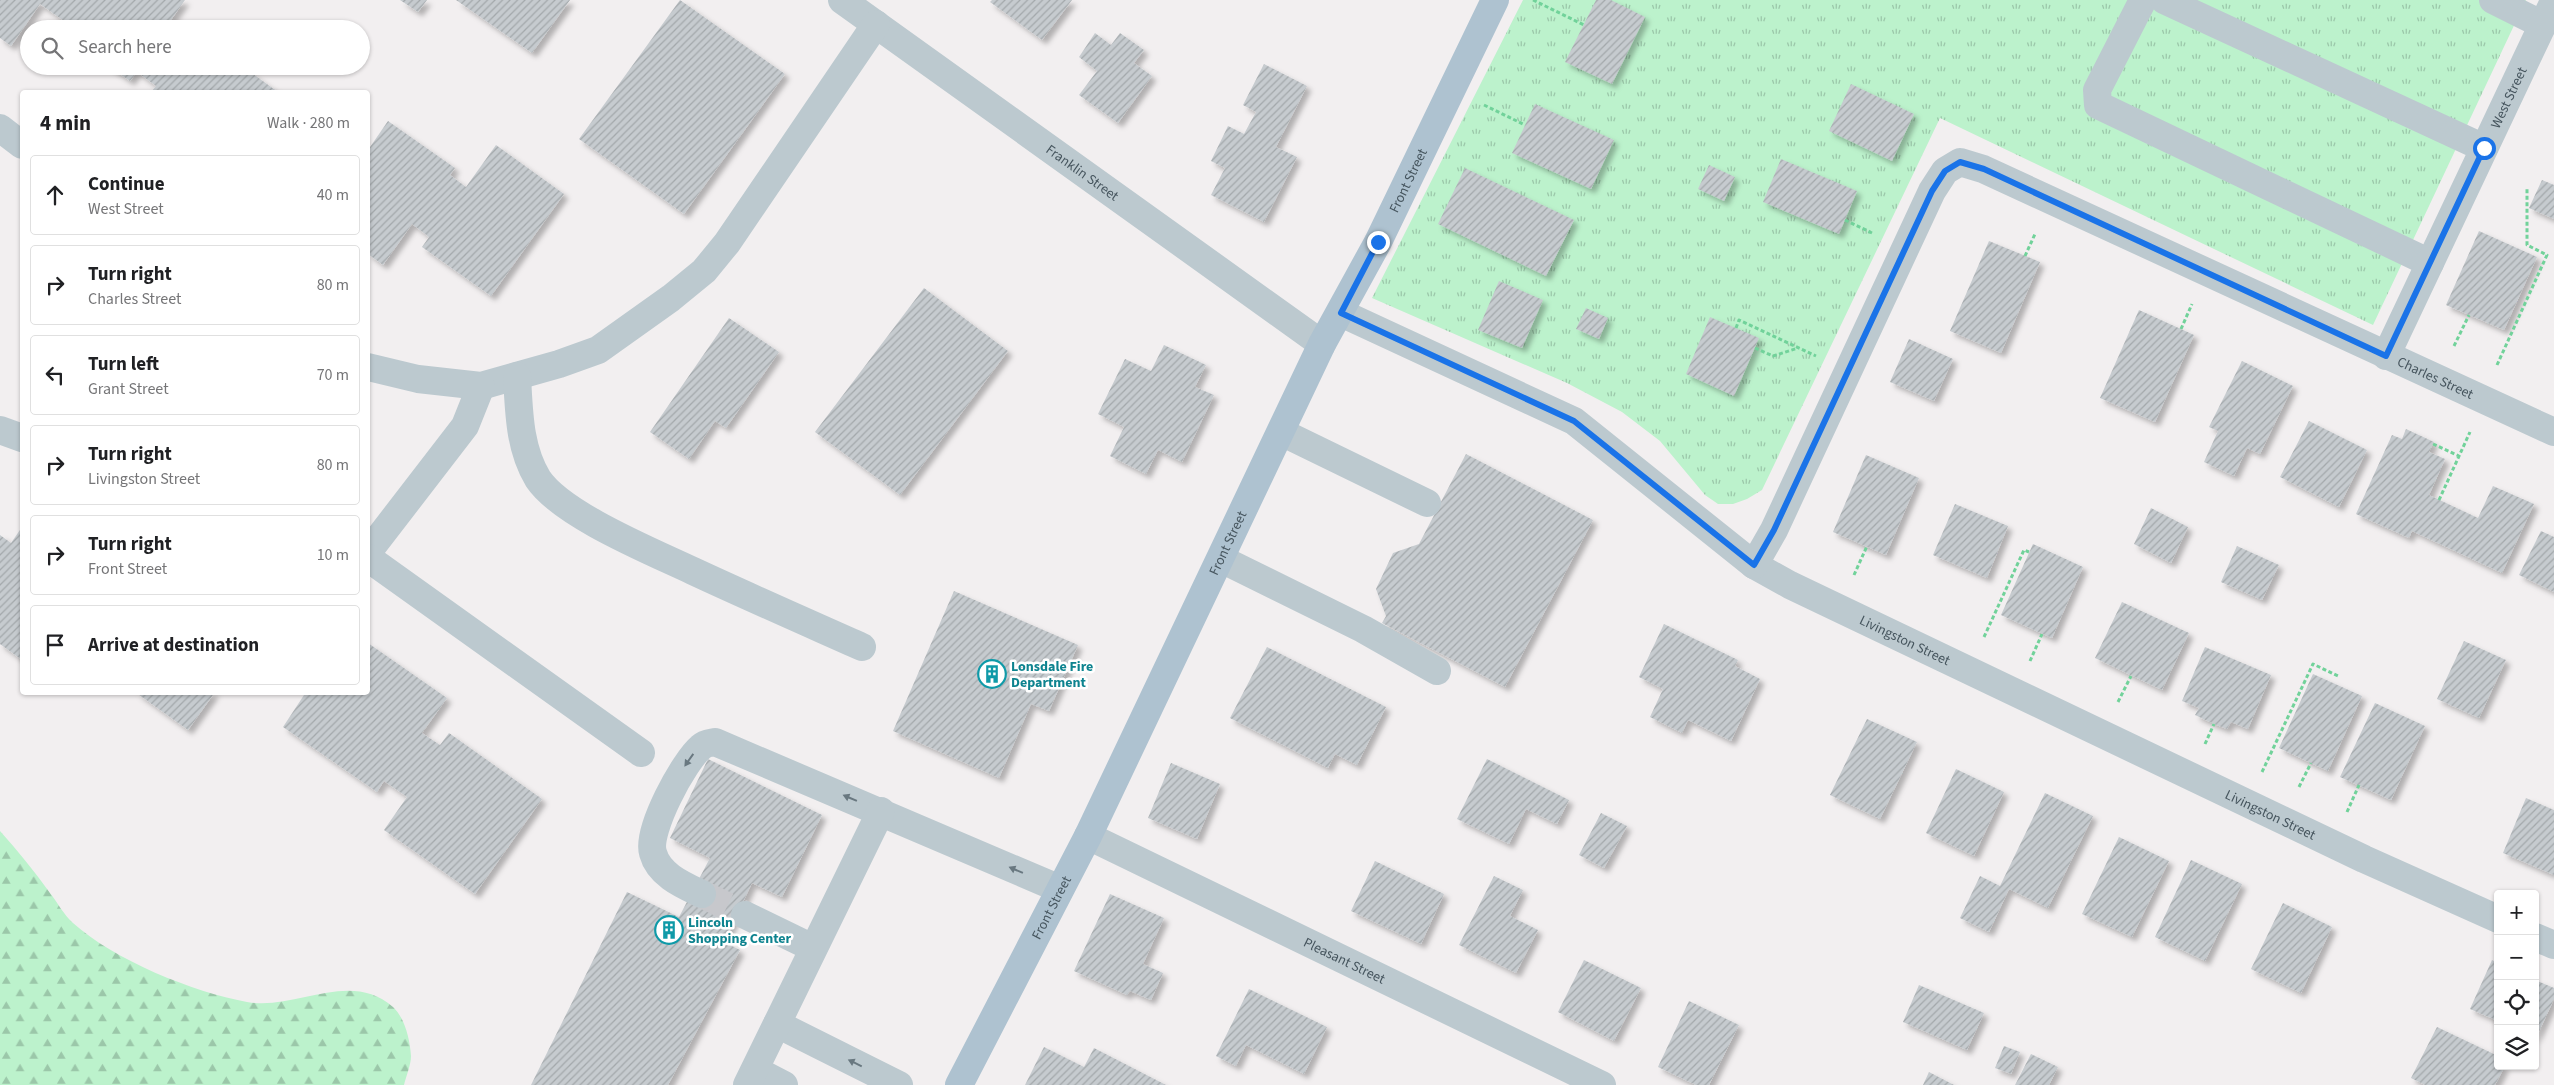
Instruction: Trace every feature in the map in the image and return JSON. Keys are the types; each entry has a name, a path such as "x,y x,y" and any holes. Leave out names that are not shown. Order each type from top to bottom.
{"main road":[{"name":"Front Street","path":"959,1085 1088,836 1221,560 1322,344 1341,313 1495,0"}],"street":[{"name":"Franklin Street","path":"842,0 1322,344"},
{"path":"2143,0 2097,90 2098,105 2430,263"},
{"path":"2164,0 2484,148"},
{"path":"2493,0 2549,13"},
{"name":"West Street","path":"2386,356 2549,13"},
{"path":"370,367 418,379 481,386 598,350 671,298 704,271 727,243 876,24"},
{"path":"0,128 20,143"},
{"name":"Charles Street","path":"1848,371 1932,191 1945,171 1960,162 1984,169 2554,432"},
{"name":"Livingston Street","path":"1341,313 1574,421 1754,565 1822,601 2364,859 2494,917"},
{"path":"1754,565 1774,530 1848,371"},
{"path":"517,376 519,420 528,458 539,480 559,501 627,541 862,647"},
{"path":"370,549 466,426 481,386"},
{"path":"0,430 20,437"},
{"path":"1280,432 1427,502"},
{"path":"370,559 641,753"},
{"path":"1221,560 1363,630 1437,671"},
{"path":"702,894 679,883 662,870 652,852 656,823 688,759 703,744 715,742 732,747 1060,889"},
{"path":"784,1085 751,1077 881,812"},
{"name":"Pleasant Street","path":"1088,836 1602,1085"},
{"path":"745,915 813,948"},
{"path":"2539,938 2554,945"},
{"path":"777,1024 899,1085"}],"path":[{"path":"1533,0 1584,25"},
{"path":"1479,102 1525,125"},
{"path":"2439,500 2547,255 2527,245 2527,189"},
{"path":"1736,328 1739,320 1848,371"},
{"path":"1755,348 1773,356 1799,348"},
{"path":"2433,444 2459,456"},
{"path":"1981,644 2024,550 2029,552"},
{"path":"2028,666 2042,634"},
{"path":"2261,774 2313,664 2338,676"},
{"path":"2116,707 2131,676"},
{"path":"2203,747 2214,724"},
{"path":"2298,791 2310,763"},
{"path":"2346,814 2360,785"}],"green space":[{"path":"1523,0 2526,0 2373,325 1940,118 1762,490 1747,499 1733,504 1718,504 1705,495 1660,441 1622,412 1567,383 1372,298"},
{"path":"0,831 73,923 110,950 155,973 203,991 247,1002 284,1001 341,991 359,991 376,996 393,1007 401,1017 406,1030 411,1056 404,1085 0,1085"}],"building":[{"path":"0,0 185,0 171,20 63,20 40,4 29,20 20,20 20,33 11,46 0,38"},
{"path":"400,0 427,0 418,12"},
{"path":"456,0 570,0 532,53"},
{"path":"680,0 785,74 684,214 579,139"},
{"path":"992,0 1072,0 1042,40 990,2"},
{"path":"1596,0 1611,0 1645,17 1612,84 1565,62"},
{"path":"1095,33 1111,45 1120,33 1144,50 1134,63 1152,76 1118,123 1079,95 1097,71 1079,57"},
{"path":"1264,64 1307,86 1276,147 1297,157 1264,222 1211,195 1225,168 1211,161 1228,126 1244,134 1256,112 1243,105"},
{"path":"121,75 135,75 130,81"},
{"path":"141,75 254,75 275,90 153,90 156,86"},
{"path":"1851,84 1914,114 1892,161 1829,131"},
{"path":"1535,104 1614,140 1591,189 1512,153"},
{"path":"388,121 455,168 450,175 466,187 496,145 564,194 491,296 422,247 429,237 412,224 383,265 370,255 370,147"},
{"path":"1781,159 1857,191 1839,234 1763,202"},
{"path":"1709,165 1735,177 1724,201 1698,189"},
{"path":"1465,168 1574,220 1546,276 1438,224"},
{"path":"2542,180 2554,185 2554,219 2529,208"},
{"path":"2479,231 2537,257 2504,330 2446,305"},
{"path":"1989,241 2040,262 2001,353 1950,331"},
{"path":"1499,281 1543,300 1522,348 1478,330"},
{"path":"924,288 1008,351 900,495 815,432"},
{"path":"1586,308 1608,318 1599,339 1576,329"},
{"path":"2139,310 2194,335 2155,422 2100,398"},
{"path":"1710,317 1759,338 1734,396 1686,374"},
{"path":"729,318 779,352 726,428 715,421 689,459 650,432"},
{"path":"1909,339 1953,359 1934,401 1890,382"},
{"path":"1164,345 1206,365 1195,387 1214,395 1182,462 1158,450 1146,474 1110,456 1124,427 1098,414 1125,359 1151,371"},
{"path":"2242,361 2293,386 2260,454 2247,448 2234,476 2204,462 2218,431 2209,427"},
{"path":"2309,421 2367,450 2339,507 2280,477"},
{"path":"2406,429 2434,442 2429,452 2445,459 2429,495 2478,518 2493,486 2534,504 2502,573 2412,531 2409,538 2356,514 2392,435 2402,439"},
{"path":"1466,454 1593,520 1505,687 1382,623 1386,616 1376,589 1393,553 1419,544"},
{"path":"1866,455 1919,478 1886,555 1833,532"},
{"path":"1955,504 2008,526 1987,578 1933,555"},
{"path":"2151,508 2188,527 2171,563 2134,544"},
{"path":"20,530 20,659 0,644 0,535 11,543"},
{"path":"2541,531 2554,537 2554,592 2519,575"},
{"path":"2033,544 2083,567 2052,638 2001,615"},
{"path":"2237,546 2279,565 2262,600 2221,582"},
{"name":"Lonsdale Fire Department","path":"954,591 1078,645 1049,711 1031,704 999,778 893,731"},
{"path":"2122,602 2189,633 2162,690 2095,658"},
{"path":"1664,624 1738,660 1735,666 1760,679 1731,741 1688,720 1682,733 1650,717 1663,689 1639,677"},
{"path":"2464,641 2506,660 2479,718 2437,699"},
{"path":"370,644 447,698 422,733 440,745 449,733 542,799 475,894 384,830 407,797 384,781 377,792 283,727 304,695 370,695"},
{"path":"1267,647 1386,707 1357,765 1335,754 1328,768 1230,718"},
{"path":"2205,647 2271,675 2248,729 2231,722 2227,729 2214,724 2195,715 2199,708 2182,701"},
{"path":"2313,674 2362,696 2328,771 2279,748"},
{"path":"139,695 213,695 188,730"},
{"path":"2375,703 2425,726 2391,800 2340,777"},
{"path":"1867,719 1917,742 1880,819 1830,795"},
{"name":"Lincoln Shopping Center","path":"708,759 822,815 782,897 752,883 724,942 740,950 668,1085 531,1085 627,892 679,917 710,858 670,838"},
{"path":"1487,759 1569,800 1557,824 1526,809 1509,844 1457,819"},
{"path":"1171,763 1220,784 1197,839 1148,818"},
{"path":"1956,769 2004,792 1974,856 1926,833"},
{"path":"2045,793 2093,816 2048,908 2009,889 1989,932 1960,918 1980,876 2000,886"},
{"path":"2526,798 2554,810 2554,875 2503,853"},
{"path":"1601,813 1627,826 1604,868 1579,855"},
{"path":"2119,837 2169,861 2132,937 2082,914"},
{"path":"2191,860 2242,884 2205,961 2155,937"},
{"path":"1375,861 1444,894 1421,944 1351,911"},
{"path":"1494,876 1523,890 1510,916 1538,930 1516,973 1459,945"},
{"path":"1110,894 1164,918 1143,964 1163,973 1151,1000 1130,991 1127,995 1074,971"},
{"path":"2283,903 2332,927 2301,993 2251,969"},
{"path":"1584,960 1641,988 1614,1041 1558,1012"},
{"path":"2492,960 2494,961 2494,1019 2470,1009"},
{"path":"2539,982 2554,988 2554,999 2539,1031"},
{"path":"1919,985 1984,1013 1967,1050 1903,1022"},
{"path":"1249,989 1327,1027 1304,1074 1246,1045 1236,1066 1216,1056"},
{"path":"1689,1001 1739,1025 1709,1085 1696,1085 1658,1067"},
{"path":"2437,1027 2494,1054 2494,1070 2503,1070 2495,1085 2425,1085 2411,1078"},
{"path":"2004,1046 2020,1052 2011,1074 1995,1068"},
{"path":"1044,1047 1084,1067 1094,1048 1166,1085 1025,1085"},
{"path":"2031,1054 2058,1067 2049,1085 2015,1085"},
{"path":"1929,1072 1954,1085 1923,1085"}],"tunnel":[{"path":"702,894 745,915"}],"place":[{"name":"Lonsdale Fire Department","path":"992,674"},
{"name":"Lincoln Shopping Center","path":"669,930"}],"route":[{"path":"1378,242 1341,313 1574,421 1754,565 1774,530 1932,191 1945,171 1960,162 1984,169 2386,356 2484,148"}]}
